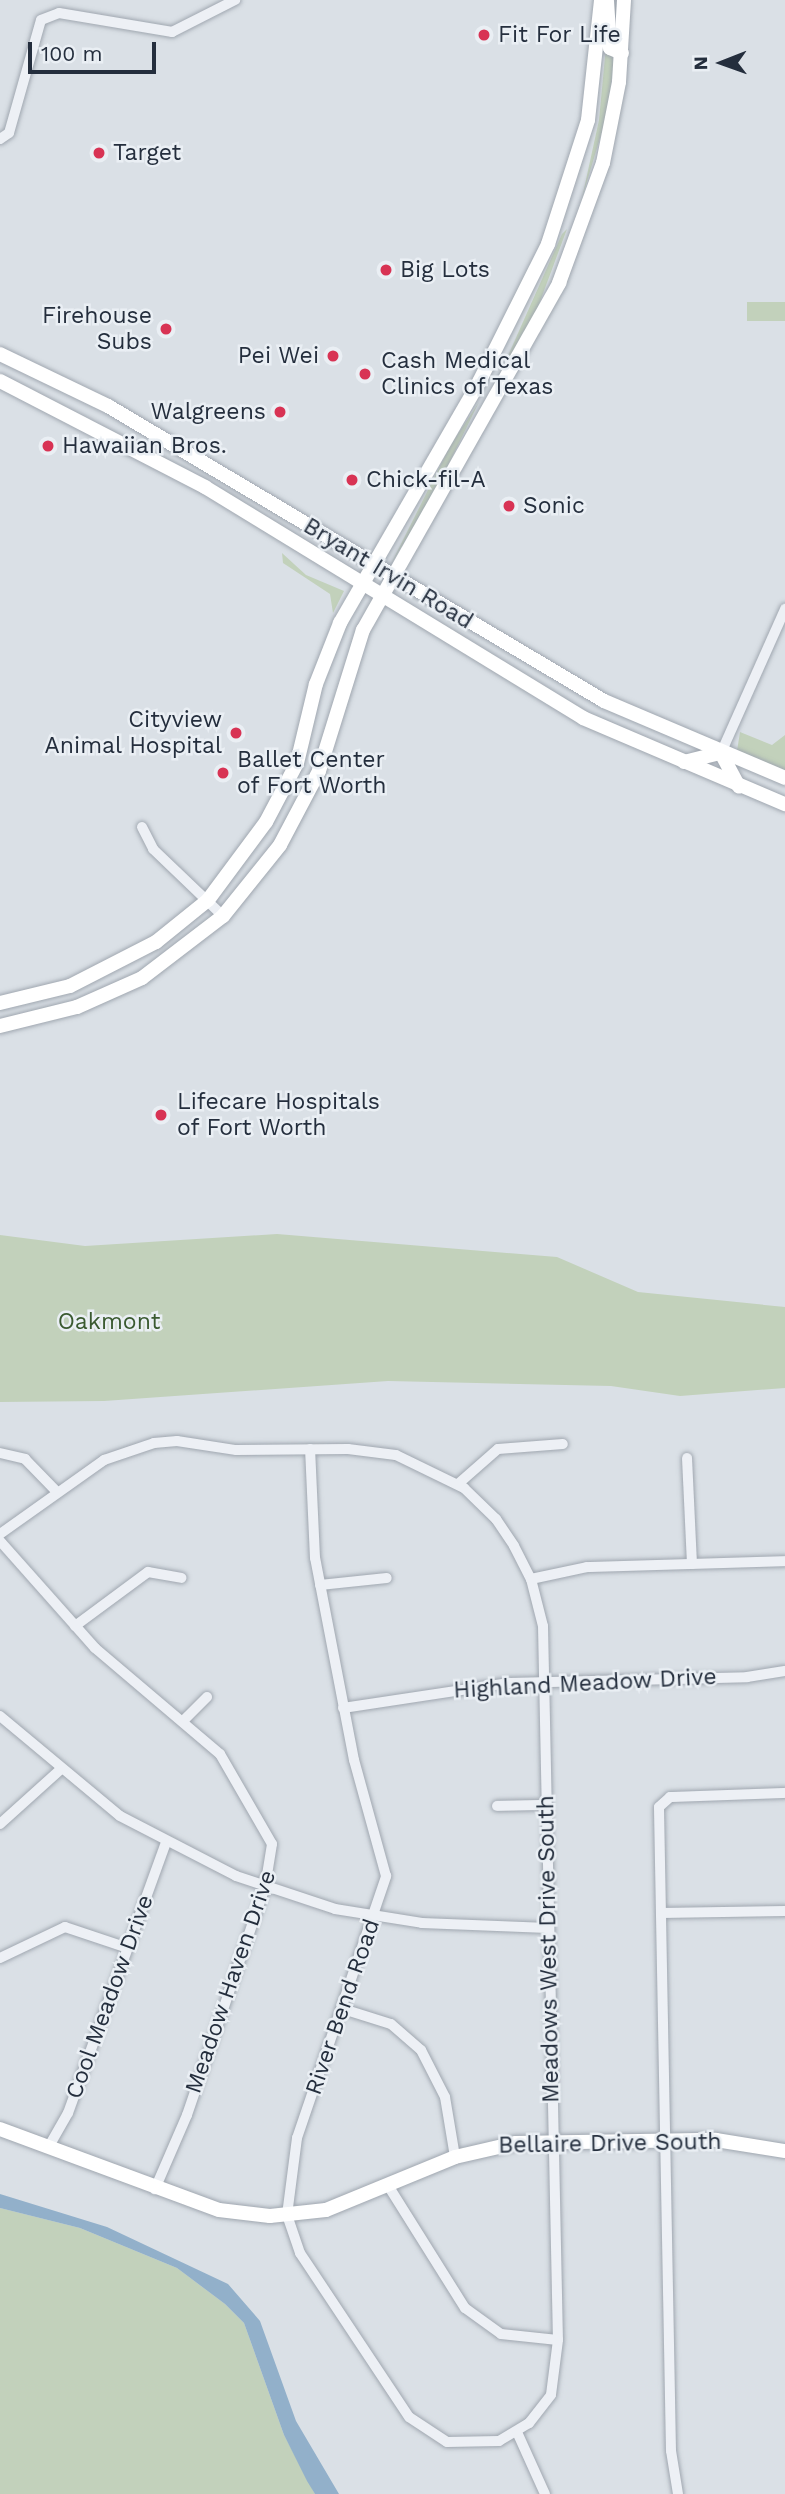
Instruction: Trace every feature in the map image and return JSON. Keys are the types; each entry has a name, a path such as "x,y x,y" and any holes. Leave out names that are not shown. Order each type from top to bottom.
{"street":[{"path":"0,139 9,134 41,20 59,13 161,32 194,23 234,0"},
{"path":"0,1003 70,986 138,954 208,900 255,841 296,762 322,664 374,565 479,382 532,281 564,205 590,110 601,0"},
{"path":"607,0 610,48 622,53"},
{"path":"0,1027 77,1007 142,978 223,916 280,845 318,771 353,651 549,304 586,214 603,163 622,53 624,0"},
{"path":"564,205 586,214"},
{"name":"Bryant Irvin Road","path":"0,354 108,406 604,701 785,778"},
{"name":"Bryant Irvin Road","path":"0,381 205,487 536,691 682,763 785,804"},
{"path":"479,382 499,392"},
{"path":"721,753 785,609"},
{"path":"536,691 547,668"},
{"path":"682,763 721,753"},
{"path":"721,753 739,787"},
{"path":"296,762 318,771"},
{"path":"142,827 153,849 223,916"},
{"path":"70,986 77,1007"},
{"name":"Meadows West Drive South","path":"0,1534 56,1491 104,1460 154,1443 396,1455 457,1484 496,1519 531,1579 540,1606 545,1683 558,2340 551,2395 517,2432"},
{"path":"457,1484 498,1449 563,1444"},
{"name":"River Bend Road","path":"310,1449 320,1585 343,1708 384,1866 375,1915 297,2138 287,2215 300,2253 409,2417 433,2436 467,2444 517,2432"},
{"path":"0,1453 25,1459 56,1491"},
{"path":"687,1458 692,1564"},
{"name":"Meadow Haven Drive","path":"0,1541 75,1626 219,1754 269,1836 273,1855 265,1888 187,2115 155,2189"},
{"path":"531,1579 587,1567 785,1561"},
{"path":"75,1626 148,1572 181,1578"},
{"path":"320,1585 387,1578"},
{"name":"Highland Meadow Drive","path":"343,1708 453,1688 785,1671"},
{"path":"183,1721 207,1697"},
{"path":"0,1716 60,1770 166,1843 265,1888 375,1915 422,1923 548,1928"},
{"path":"0,1824 60,1770"},
{"path":"678,2494 671,2451 659,1807 666,1798 785,1793"},
{"path":"497,1806 546,1805"},
{"name":"Cool Meadow Drive","path":"47,2148 68,2113 125,1947 166,1843"},
{"path":"661,1913 785,1911"},
{"path":"0,1958 65,1927 125,1947"},
{"path":"343,2009 391,2024 421,2050 445,2097 455,2157"},
{"name":"Bellaire Drive South","path":"0,2129 155,2189 238,2214 287,2215 326,2210 389,2187 455,2157 488,2147 552,2141 664,2139 785,2151"},
{"path":"389,2187 465,2308 500,2334 558,2340"},
{"path":"517,2432 545,2494"}],"green space":[{"path":"606,46 615,57 606,118 582,198 599,120"},
{"path":"567,229 532,323 499,376 562,234"},
{"path":"747,302 785,302 785,321 747,321"},
{"path":"479,402 435,492 391,564 450,446"},
{"path":"282,553 306,575 344,591 333,613 330,594 283,563"},
{"path":"740,732 772,745 785,735 785,771 737,751"},
{"name":"Oakmont","path":"277,1234 557,1257 638,1292 785,1307 785,1388 680,1396 611,1386 388,1381 104,1401 0,1402 0,1235 85,1246"},
{"path":"0,2208 80,2228 177,2268 225,2304 244,2323 284,2435 315,2494 0,2494"}],"water":[{"path":"0,2194 107,2227 228,2284 260,2321 296,2421 339,2494 315,2494 307,2481 284,2435 244,2323 225,2304 177,2268 80,2228 0,2208"}],"place":[{"name":"Fit For Life","path":"484,35"},
{"name":"Target","path":"99,153"},
{"name":"Big Lots","path":"386,270"},
{"name":"Firehouse Subs","path":"166,329"},
{"name":"Pei Wei","path":"333,356"},
{"name":"Cash Medical Clinics of Texas","path":"365,374"},
{"name":"Walgreens","path":"280,412"},
{"name":"Hawaiian Bros.","path":"48,446"},
{"name":"Chick-fil-A","path":"352,480"},
{"name":"Sonic","path":"509,506"},
{"name":"Cityview Animal Hospital","path":"236,733"},
{"name":"Ballet Center of Fort Worth","path":"223,773"},
{"name":"Lifecare Hospitals of Fort Worth","path":"161,1115"}]}
